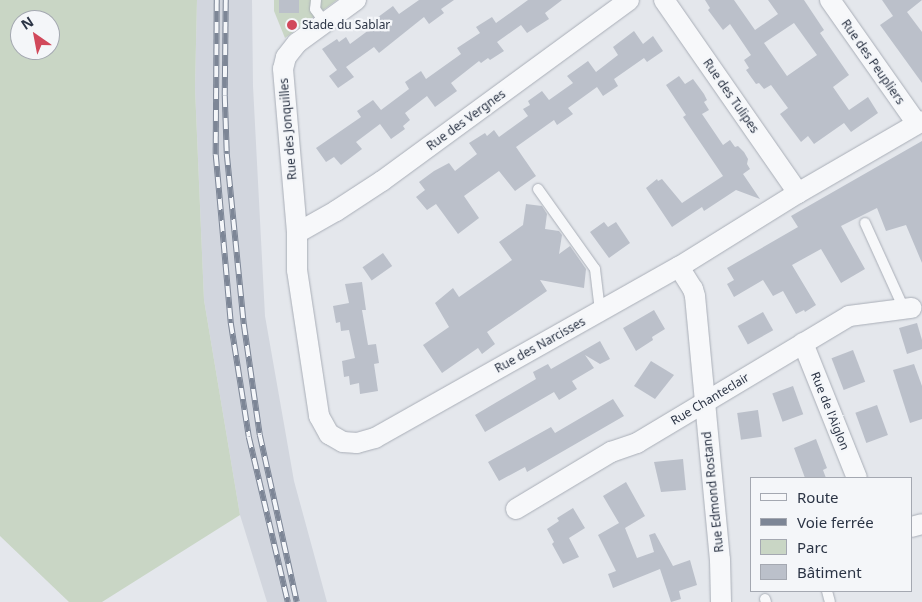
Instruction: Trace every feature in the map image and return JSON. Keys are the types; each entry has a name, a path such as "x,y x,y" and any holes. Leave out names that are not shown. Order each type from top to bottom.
{"street":[{"name":"Rue des Jonquilles","path":"297,233 283,69 286,56 297,43 356,0"},
{"name":"Rue des Vergnes","path":"297,233 336,211 382,181 629,0"},
{"name":"Rue des Tulipes","path":"664,0 798,193"},
{"name":"Rue des Peupliers","path":"830,0 920,122"},
{"name":"Rue des Narcisses","path":"297,233 297,270 319,416 329,434 343,442 357,443 375,438 679,267 798,193 920,122"},
{"name":"Rue Edmond Rostand","path":"679,267 694,289 695,296 720,560 721,602"},
{"name":"Rue Chanteclair","path":"516,509 610,452 637,443 849,316 913,308"},
{"name":"Rue de l'Aiglon","path":"803,343 857,477"}],"lane":[{"path":"316,0 315,9 325,23"},
{"path":"538,189 595,269 600,311"},
{"path":"865,223 913,308"}],"shaded area":[{"path":"197,0 252,0 253,86 265,316 294,481 327,602 267,602 240,515 204,300 195,88"}],"green space":[{"path":"0,0 197,0 195,88 204,300 240,515 102,602 69,602 0,536"},
{"name":"Stade du Sablar","path":"274,0 337,0 285,38 274,11"}],"building":[{"path":"279,0 299,0 299,13 279,13"},
{"path":"419,0 454,0 441,9 444,13 429,24 424,17 379,53 374,47 346,67 354,77 338,88 329,76 337,70 322,49 337,39 339,42 346,37 350,44 373,27 370,23 393,6 399,14"},
{"path":"528,0 562,0 545,13 549,19 527,33 521,25 497,42 504,51 490,60 488,58 481,63 479,61 451,83 457,91 435,107 427,96 405,113 410,120 403,126 405,129 391,139 380,124 356,142 362,149 341,165 334,157 326,162 316,148 361,117 357,111 373,100 381,110 409,89 405,82 421,71 426,79 461,54 457,48 480,33 476,27 492,17 496,23"},
{"path":"705,0 734,0 755,30 778,14 768,0 804,0 824,30 820,33 849,75 833,87 849,110 868,97 878,113 851,132 844,123 814,144 808,136 801,142 780,114 788,108 771,85 764,89 759,83 756,84 746,70 749,68 744,60 751,55 730,24 723,30 708,10 710,8","holes":["794,23 817,55 787,76 764,43"]},
{"path":"882,0 922,0 907,12 922,32 922,83 880,25 893,16"},
{"path":"634,31 643,44 653,36 663,51 647,62 644,58 614,79 618,86 603,96 597,87 568,108 573,114 557,125 554,120 516,147 536,176 515,191 499,171 464,196 479,218 458,234 436,204 427,210 416,197 425,190 419,182 434,171 449,163 455,171 477,154 469,143 485,133 487,136 494,130 499,137 528,116 523,109 530,105 528,101 542,91 549,100 573,83 567,76 588,61 596,72 618,55 613,47"},
{"path":"679,76 685,84 693,79 704,94 707,100 704,102 709,110 702,114 723,145 730,140 735,147 738,146 744,152 750,169 743,174 760,199 736,190 704,211 702,207 672,227 646,188 657,179 658,181 662,179 682,203 723,176 683,117 686,115 666,85"},
{"path":"922,141 922,263 906,225 886,231 877,208 841,226 865,269 841,283 821,249 792,265 816,305 805,312 804,310 796,314 783,291 773,296 763,280 734,297 727,284 734,280 727,268 798,227 791,216"},
{"path":"526,204 542,206 547,214 545,229 559,231 562,235 559,254 570,246 586,269 584,288 540,280 547,291 487,332 495,344 482,354 478,348 442,373 423,345 449,327 435,303 453,288 459,297 512,260 499,242 523,225"},
{"path":"604,222 608,227 616,222 630,243 609,258 590,232"},
{"path":"383,253 392,266 372,280 363,267"},
{"path":"362,282 366,310 362,310 368,345 376,344 379,363 374,364 378,391 360,394 359,383 350,385 349,376 344,377 342,361 355,358 349,330 341,331 340,322 336,323 333,306 349,303 345,284"},
{"path":"654,310 665,329 652,337 653,340 636,351 623,328"},
{"path":"763,312 773,330 748,344 738,326"},
{"path":"917,323 922,340 922,349 907,354 899,328"},
{"path":"600,341 610,359 600,364 585,355 594,368 572,381 577,389 559,400 554,392 485,432 475,415 536,379 533,372 548,364 551,369"},
{"path":"853,350 865,382 844,390 832,358"},
{"path":"651,361 674,375 655,399 634,386"},
{"path":"914,364 922,386 922,419 910,423 893,370"},
{"path":"793,386 803,414 783,422 772,394"},
{"path":"613,399 624,416 527,472 525,467 499,481 488,462 551,427 555,433"},
{"path":"877,405 888,435 866,443 855,413"},
{"path":"758,410 762,437 741,440 737,413"},
{"path":"816,439 827,468 823,470 826,477 805,477 794,448"},
{"path":"683,459 686,490 661,492 654,462"},
{"path":"626,482 645,516 625,528 637,558 654,552 649,535 655,533 673,566 690,560 697,585 679,591 681,599 671,602 660,569 613,588 608,574 616,571 598,535 619,523 603,496"},
{"path":"573,508 585,528 569,538 579,557 563,564 552,544 554,542 547,529 559,521 557,518"}],"railway":[{"path":"217,0 216,155 231,323 249,437 288,602"},
{"path":"226,0 225,96 227,154 244,324 260,435 297,602"}],"place":[{"name":"Stade du Sablar","path":"292,25"}]}
